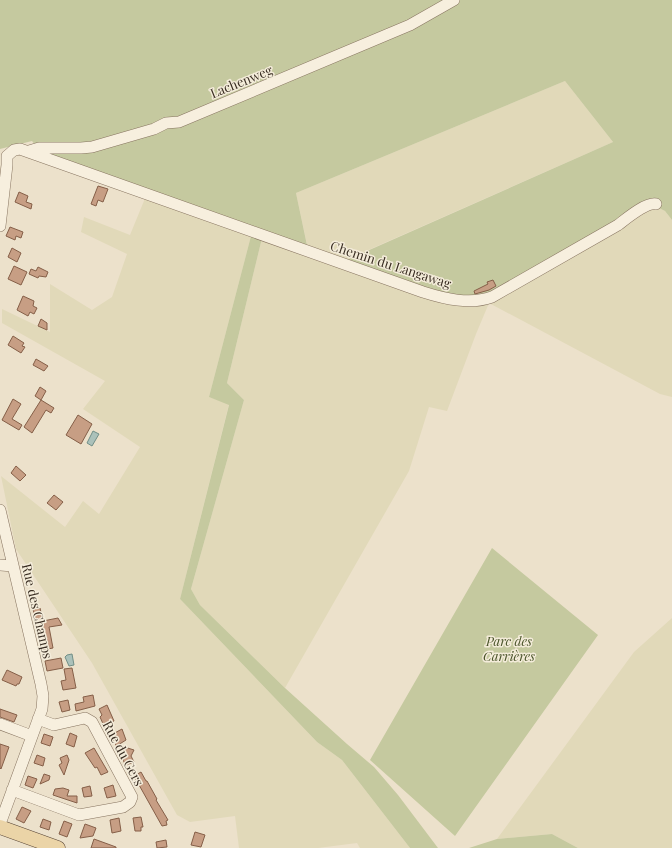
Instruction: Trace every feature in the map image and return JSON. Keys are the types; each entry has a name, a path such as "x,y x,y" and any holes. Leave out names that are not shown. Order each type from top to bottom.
{"main road":[{"path":"0,827 58,848"}],"street":[{"name":"Lachenweg","path":"2,153 20,148 29,151 39,148 92,147 154,129 166,123 179,122 410,25 454,0"},
{"name":"Chemin du Langawag","path":"29,151 423,292 440,297 470,301 492,297 618,225 652,203 656,204"},
{"path":"0,226 7,165 2,153"},
{"name":"Rue des Champs","path":"0,510 41,684 42,703 38,719 0,824"},
{"path":"0,565 13,566"},
{"name":"Rue du Gers","path":"12,790 79,815 123,807 130,802 132,797 92,722 85,718 54,725 38,719"},
{"path":"0,724 32,736"}],"shaded area":[{"path":"565,81 613,142 341,262 651,204 665,211 672,220 672,397 660,394 489,303 447,411 429,407 409,471 285,688 200,605 191,589 244,400 227,383 262,238 308,249 296,193"},
{"path":"146,196 251,236 209,397 229,404 180,599 317,742 342,760 410,848 360,848 357,843 318,848 239,848 235,816 190,822 177,815 92,663 16,549 1,476 65,527 83,501 99,514 140,447 83,409 105,381 2,323 2,309 50,332 50,284 92,310 112,297 127,254 81,232 84,217 130,235"},
{"path":"672,618 672,848 578,848 552,834 497,839 634,652"}],"green space":[{"path":"0,0 672,0 672,220 665,211 651,204 512,286 462,305 340,263 613,142 565,81 296,193 308,250 42,153 32,141 0,149"},
{"path":"251,236 262,238 227,383 244,400 191,589 200,605 285,688 374,767 398,795 438,848 410,848 342,760 317,742 180,599 229,405 209,397"},
{"name":"Parc des Carrières","path":"492,548 598,635 455,836 370,760"},
{"path":"552,834 578,848 469,848 497,839"}],"water":[{"path":"93,431 99,434 92,446 87,443"},
{"path":"72,654 74,665 69,666 65,657"}],"building":[{"path":"98,186 108,189 103,202 98,200 96,206 91,204"},
{"path":"19,192 28,196 26,202 32,204 31,209 15,202"},
{"path":"10,227 23,232 21,238 16,236 15,240 6,236"},
{"path":"12,248 21,253 17,262 8,257"},
{"path":"14,266 27,272 21,285 8,279"},
{"path":"38,267 48,272 46,277 39,276 38,278 29,274 31,269 36,271"},
{"path":"493,280 496,286 489,290 475,294 474,291 488,284 487,282"},
{"path":"23,296 34,301 33,306 37,308 34,314 30,312 28,316 17,310"},
{"path":"41,319 47,323 47,330 38,326"},
{"path":"13,336 24,343 22,346 25,347 21,353 8,345"},
{"path":"36,359 48,366 44,371 33,365"},
{"path":"40,387 46,391 41,400 35,396"},
{"path":"13,399 21,404 12,419 22,425 19,430 2,420"},
{"path":"41,400 54,408 51,413 46,410 32,433 24,427"},
{"path":"78,415 92,424 81,444 66,435"},
{"path":"16,466 26,475 20,481 11,473"},
{"path":"54,495 63,502 56,510 47,503"},
{"path":"40,608 43,621 58,618 62,625 49,627 53,648 43,650 33,609"},
{"path":"61,658 63,668 47,671 45,661"},
{"path":"72,668 76,688 63,690 61,681 66,680 64,669"},
{"path":"7,670 22,677 19,684 16,686 2,680"},
{"path":"93,695 95,706 76,711 75,704 84,702 83,697"},
{"path":"68,700 70,710 62,712 59,702"},
{"path":"107,705 114,721 104,726 100,717 102,715 99,709"},
{"path":"0,709 17,715 14,722 0,717"},
{"path":"122,729 126,740 118,745 134,750 131,756 134,762 127,765 126,763 125,764 111,735"},
{"path":"70,733 77,736 74,747 66,744"},
{"path":"44,734 53,737 50,746 41,743"},
{"path":"0,744 9,747 1,769 0,768"},
{"path":"94,748 108,772 101,775 97,767 95,768 85,753"},
{"path":"37,755 45,758 43,766 34,763"},
{"path":"67,755 69,760 64,775 59,765 62,763 60,758"},
{"path":"141,772 168,820 166,821 167,825 162,826 134,776"},
{"path":"44,774 50,776 49,780 40,784"},
{"path":"28,776 37,779 33,788 25,785"},
{"path":"113,785 116,796 107,798 104,788"},
{"path":"90,786 92,796 84,797 82,788"},
{"path":"63,788 69,790 67,796 77,796 77,803 53,795 55,789"},
{"path":"22,807 31,811 24,823 16,819"},
{"path":"141,817 143,827 141,827 141,831 135,831 133,818"},
{"path":"119,818 121,831 112,833 110,820"},
{"path":"43,819 51,822 49,830 40,827"},
{"path":"64,821 72,824 67,837 59,834"},
{"path":"85,824 96,828 93,836 80,838"},
{"path":"195,832 205,835 201,847 191,845"},
{"path":"94,839 116,847 116,848 91,848"},
{"path":"166,840 167,847 157,848 156,842"}]}
